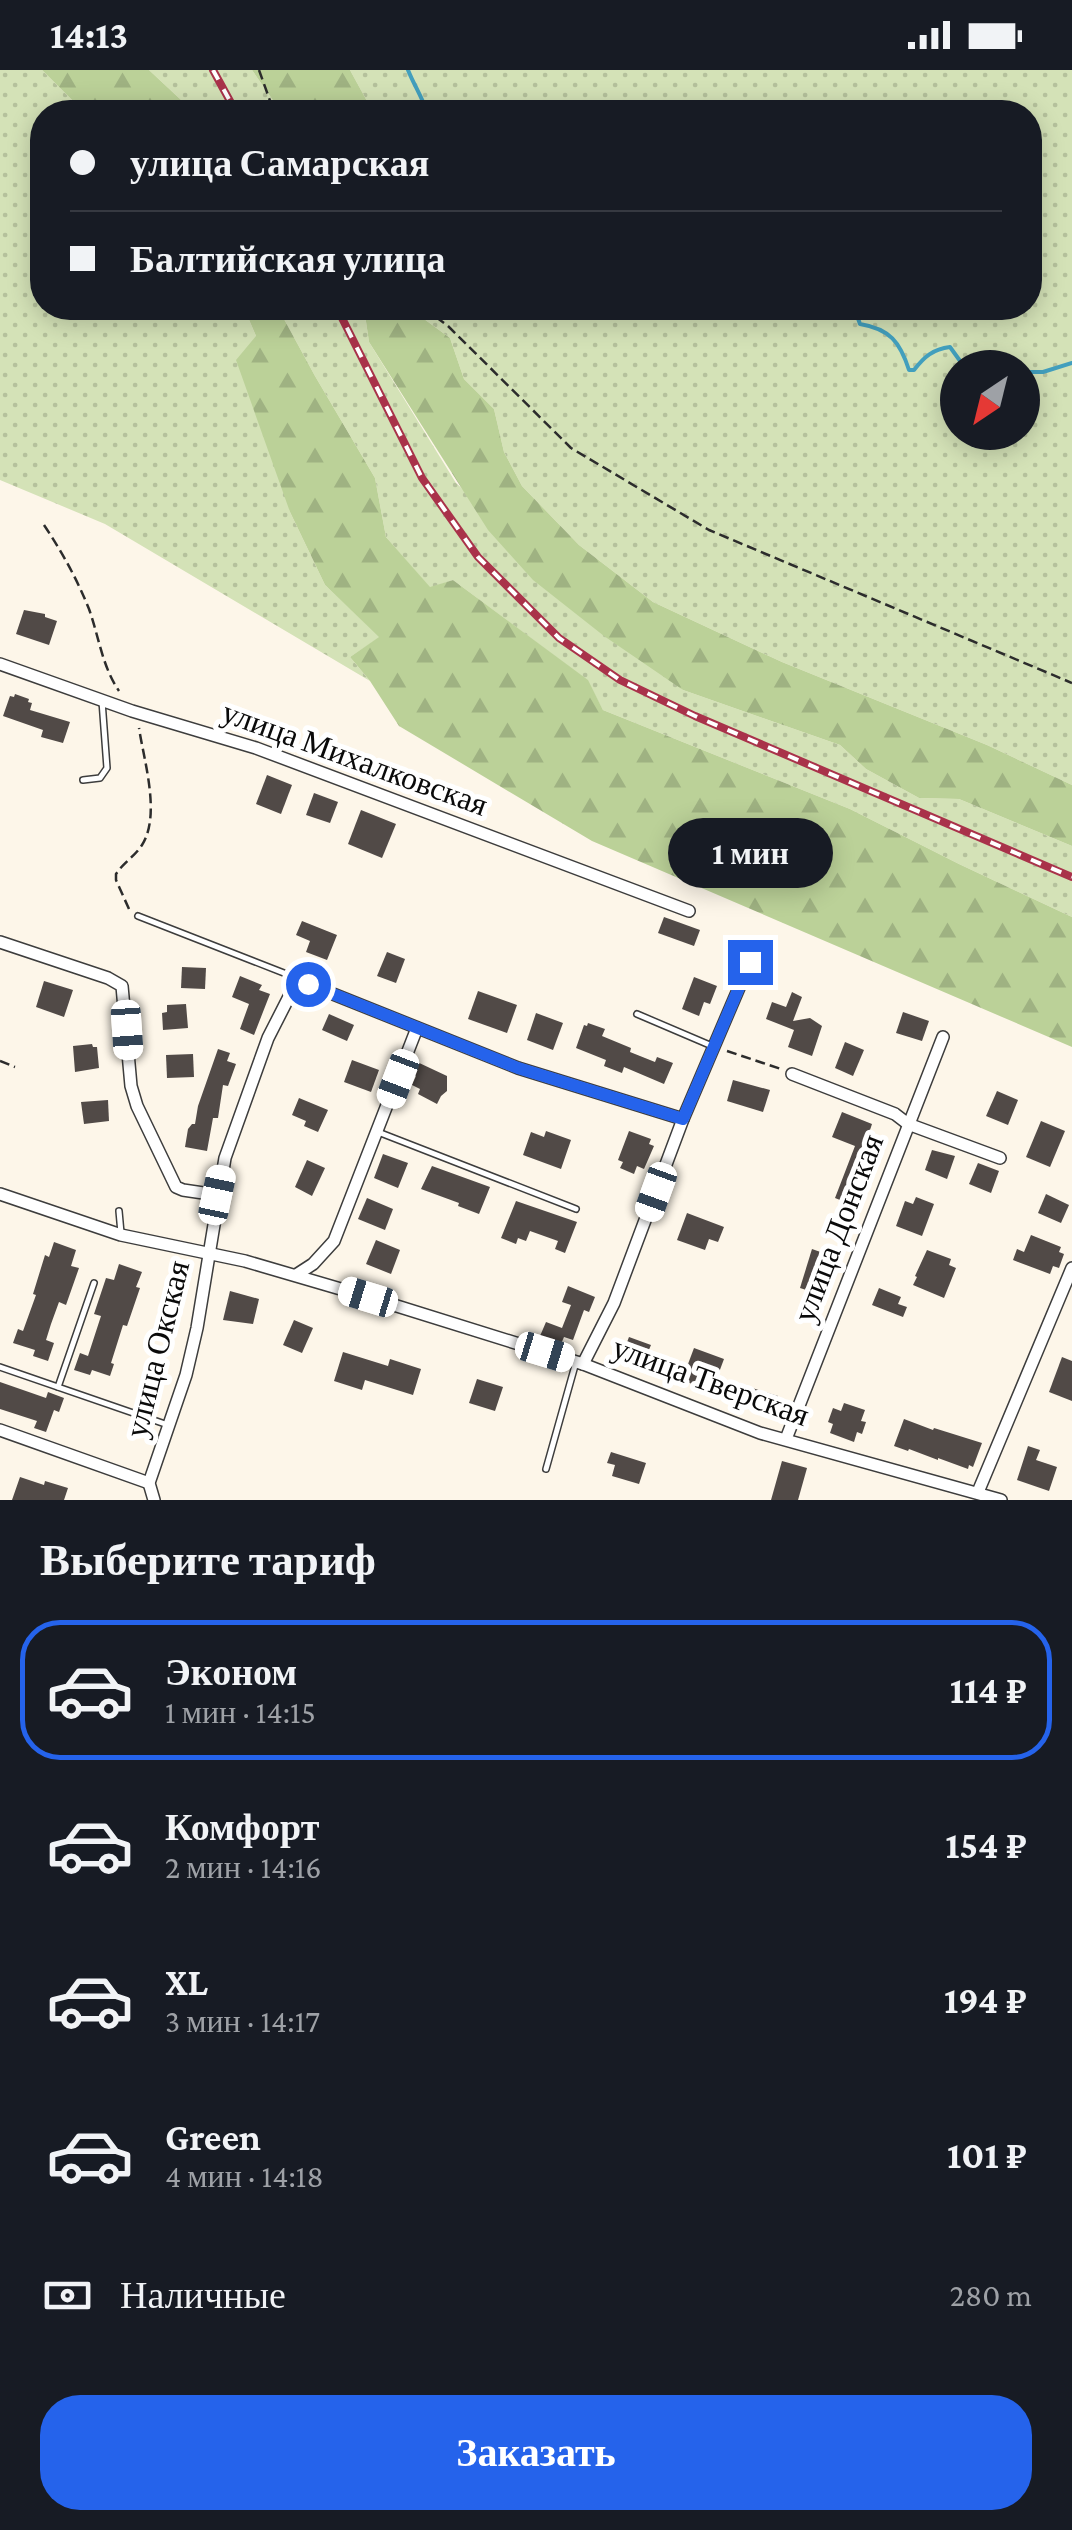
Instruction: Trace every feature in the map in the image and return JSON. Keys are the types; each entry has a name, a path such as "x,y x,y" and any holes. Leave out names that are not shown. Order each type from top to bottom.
{"street":[{"name":"улица Михалковская","path":"0,664 256,748 689,911"},
{"path":"0,942 108,978 124,988 131,1086 138,1106 176,1186 217,1195"},
{"path":"580,1363 614,1303 683,1119 750,962"},
{"path":"297,986 308,984 342,996 552,1080 683,1119"},
{"name":"улица Окская","path":"154,1500 150,1483 186,1375 197,1328 225,1158 268,1038 290,992 297,986"},
{"path":"296,1275 313,1264 334,1241 417,1028"},
{"name":"улица Донская","path":"786,1439 944,1037"},
{"path":"789,1072 895,1114 908,1124 1000,1158"},
{"name":"улица Тверская","path":"0,1194 120,1234 296,1275 580,1363 760,1433 1002,1500"},
{"path":"978,1492 1072,1268"},
{"path":"0,1430 150,1483"}],"lane":[{"path":"83,780 100,778 107,768 102,700"},
{"path":"138,916 289,974 297,986"},
{"path":"636,1014 714,1046"},
{"path":"378,1132 576,1210"},
{"path":"119,1210 120,1234"},
{"path":"58,1387 94,1283"},
{"path":"546,1469 580,1363"},
{"path":"0,1367 170,1426"}],"path":[{"path":"259,70 270,100"},
{"path":"440,320 571,448 710,530 1072,683"},
{"path":"44,525 66,559 90,611 108,676 134,711 151,822 144,842 115,877 127,906 138,916"},
{"path":"714,1046 789,1072"},
{"path":"0,1061 16,1067"}],"green space":[{"path":"0,70 42,70 72,100 30,100 30,320 249,320 256,336 290,512 325,585 380,637 350,657 370,681 105,524 0,480"},
{"path":"42,70 149,70 181,100 72,100"},
{"path":"149,70 252,70 273,100 181,100"},
{"path":"252,70 350,70 366,100 273,100"},
{"path":"350,70 1072,70 1072,785 987,745 782,662 653,602 579,545 522,486 504,452 494,409 464,379 450,338 425,320 1042,320 1042,100 366,100"},
{"path":"249,320 285,320 375,478 386,537 430,587 453,580 588,680 603,710 850,809 1072,917 1072,1047 592,841 399,726 350,657 379,637 325,585 290,512 236,360 256,336"},
{"path":"285,320 366,320 369,342 456,483 683,690 840,745 866,769 919,798 959,799 1072,846 1072,917 850,809 603,710 587,680 453,580 430,588 386,537 375,478"},
{"path":"366,320 425,320 450,338 464,379 494,409 504,452 522,486 579,545 653,602 782,662 987,745 1072,785 1072,846 959,799 919,798 866,769 840,745 683,690 604,636 533,580 488,530 369,342"}],"building":[{"path":"24,610 57,621 49,645 16,634"},
{"path":"10,696 29,699 30,710 70,722 63,743 41,737 43,730 3,716"},
{"path":"267,775 292,785 281,814 256,804"},
{"path":"314,793 338,802 330,823 306,815"},
{"path":"361,810 396,824 382,858 348,844"},
{"path":"664,917 700,930 694,946 658,933"},
{"path":"302,921 337,935 327,960 306,952 310,941 296,935"},
{"path":"387,952 405,959 396,983 377,976"},
{"path":"182,967 206,968 205,989 181,988"},
{"path":"240,976 262,985 259,990 270,994 254,1035 240,1029 249,1004 232,997"},
{"path":"694,977 717,986 710,1004 704,1002 699,1016 682,1009"},
{"path":"44,981 73,990 64,1017 36,1007"},
{"path":"478,991 517,1005 507,1033 468,1019"},
{"path":"792,992 802,997 793,1021 810,1018 822,1026 812,1056 788,1047 794,1030 766,1019 772,1002 786,1007"},
{"path":"186,1004 188,1028 163,1030 162,1013 167,1012 167,1005"},
{"path":"903,1012 929,1021 922,1041 896,1033"},
{"path":"536,1013 563,1023 553,1050 527,1040"},
{"path":"329,1014 354,1025 347,1041 322,1030"},
{"path":"588,1023 605,1029 602,1036 631,1048 630,1052 655,1062 657,1057 673,1063 664,1084 624,1067 622,1073 604,1066 606,1060 576,1048"},
{"path":"845,1042 864,1050 853,1076 835,1068"},
{"path":"73,1046 97,1047 99,1068 75,1072"},
{"path":"218,1049 230,1053 227,1061 236,1064 228,1086 223,1085 207,1151 185,1147 188,1129 195,1124"},
{"path":"193,1054 194,1077 167,1078 166,1055"},
{"path":"352,1060 379,1070 371,1092 344,1082"},
{"path":"415,1061 447,1076 447,1091 437,1104 418,1094 420,1089 412,1085 416,1076 410,1072"},
{"path":"733,1080 770,1090 763,1112 727,1101"},
{"path":"997,1091 1018,1100 1008,1125 986,1116"},
{"path":"299,1098 328,1110 318,1132 292,1115"},
{"path":"108,1100 109,1121 84,1124 81,1102"},
{"path":"842,1112 872,1124 868,1136 873,1138 863,1166 875,1170 860,1208 835,1198 855,1146 832,1137"},
{"path":"1041,1121 1065,1131 1050,1167 1026,1157"},
{"path":"546,1131 571,1140 561,1169 523,1155 531,1132 544,1137"},
{"path":"629,1131 651,1139 649,1144 654,1146 644,1169 637,1166 634,1174 620,1168 623,1162 618,1160"},
{"path":"932,1150 955,1156 947,1179 925,1170"},
{"path":"383,1154 408,1163 398,1188 374,1178"},
{"path":"307,1160 325,1168 312,1196 295,1187"},
{"path":"978,1163 999,1171 991,1193 969,1184"},
{"path":"432,1166 490,1187 479,1214 421,1189"},
{"path":"1046,1194 1069,1205 1061,1223 1038,1213"},
{"path":"916,1197 934,1204 922,1236 896,1226 905,1201 913,1204"},
{"path":"367,1198 393,1209 385,1230 358,1219"},
{"path":"516,1201 577,1222 565,1253 555,1249 558,1241 530,1231 526,1241 518,1238 516,1244 501,1238"},
{"path":"687,1213 724,1227 718,1242 709,1239 705,1250 677,1240"},
{"path":"1031,1235 1061,1247 1059,1252 1064,1254 1059,1268 1053,1266 1050,1274 1013,1260 1017,1249 1024,1252"},
{"path":"376,1240 400,1250 391,1274 366,1264"},
{"path":"54,1242 76,1250 71,1266 79,1268 66,1305 59,1302 51,1324 46,1340 54,1343 48,1361 33,1356 35,1350 13,1343 18,1329 23,1331 45,1255 49,1257"},
{"path":"812,1249 829,1255 819,1294 800,1288"},
{"path":"927,1250 951,1259 949,1265 956,1268 944,1298 913,1285"},
{"path":"119,1264 142,1272 110,1376 74,1370 80,1353 88,1356 101,1316 94,1314 106,1278 114,1280"},
{"path":"568,1286 595,1297 589,1312 584,1310 573,1340 564,1337 561,1344 540,1336 546,1322 562,1328 571,1305 562,1302"},
{"path":"879,1288 901,1297 898,1304 907,1307 903,1317 872,1305"},
{"path":"230,1291 259,1299 253,1324 223,1320"},
{"path":"294,1320 313,1328 302,1353 283,1345"},
{"path":"629,1337 651,1345 648,1352 688,1364 694,1348 724,1359 712,1391 633,1363 631,1368 619,1363"},
{"path":"343,1352 388,1366 390,1359 421,1369 413,1395 365,1380 362,1390 334,1381"},
{"path":"1062,1357 1072,1361 1072,1401 1049,1392"},
{"path":"477,1379 503,1387 495,1411 469,1403"},
{"path":"0,1382 46,1398 48,1392 64,1398 59,1412 54,1410 46,1432 34,1428 37,1421 0,1409"},
{"path":"746,1386 778,1396 772,1416 740,1406"},
{"path":"844,1403 865,1410 862,1434 857,1432 854,1442 830,1433 833,1424 828,1422 833,1408 841,1411"},
{"path":"904,1419 982,1443 973,1467 969,1465 968,1469 894,1446"},
{"path":"1028,1446 1040,1450 1036,1460 1057,1467 1049,1491 1017,1480"},
{"path":"611,1452 646,1463 639,1484 612,1476 615,1465 607,1463"},
{"path":"782,1461 807,1468 798,1500 771,1500"},
{"path":"20,1477 68,1488 64,1500 12,1500"}],"waterway":[{"path":"408,70 422,100"},
{"path":"859,320 892,338 909,370 940,350"},
{"path":"940,350 952,350"},
{"path":"1040,372 1072,363"}],"railway":[{"path":"213,70 229,100"},
{"path":"343,320 422,478 478,557 559,638 620,680 695,716 1072,877"}],"route":[{"path":"308,984 518,1068 683,1119 750,962"}]}
